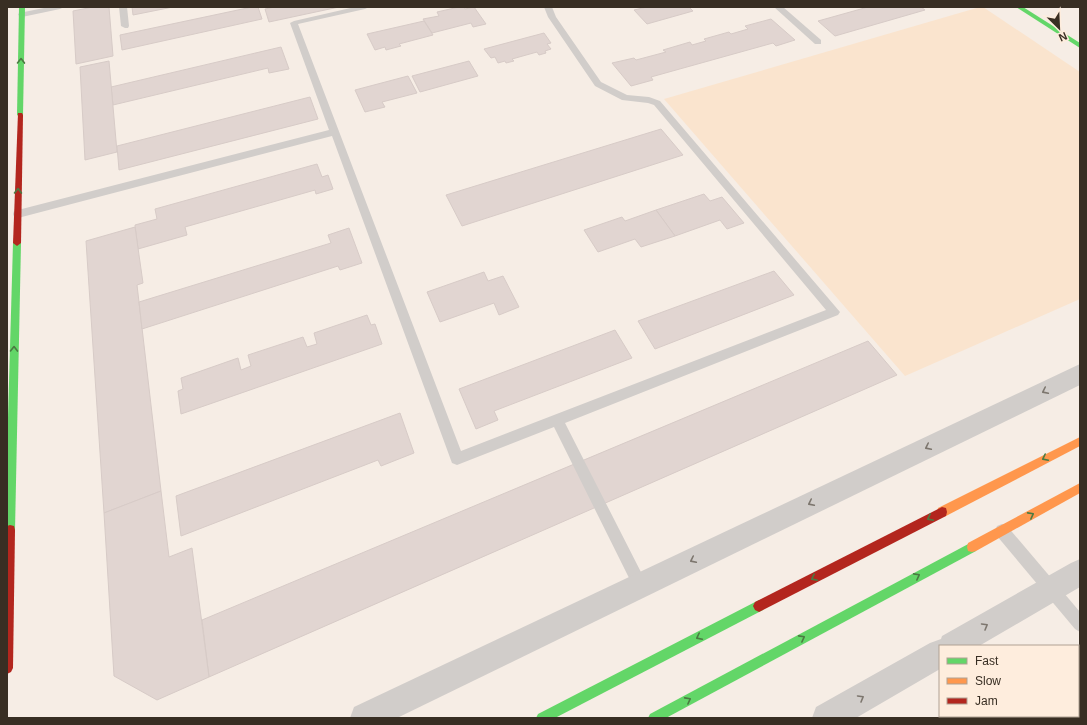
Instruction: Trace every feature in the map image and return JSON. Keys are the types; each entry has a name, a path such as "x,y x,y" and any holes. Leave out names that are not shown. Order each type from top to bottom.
{"street":[{"path":"1019,7 1080,46"},
{"path":"7,668 22,11"},
{"path":"365,718 1080,374"},
{"path":"542,718 1080,441"},
{"path":"659,717 1080,488"},
{"path":"954,645 1080,572"},
{"path":"827,718 939,654"}],"lane":[{"path":"22,11 60,7"},
{"path":"123,7 125,26"},
{"path":"365,7 294,23 457,458 834,312 657,103 650,100 625,98 598,84 552,17 548,7"},
{"path":"778,7 818,42"},
{"path":"18,214 334,132"},
{"path":"557,420 640,585"},
{"path":"1002,531 1080,624"}],"shaded area":[{"path":"983,7 1080,72 1080,299 905,376 664,99"},
{"path":"1079,664 1080,718 992,718 1079,717"}],"building":[{"path":"93,7 109,7 113,56 76,64 73,11"},
{"path":"132,7 173,7 133,15"},
{"path":"258,7 262,19 122,50 120,35"},
{"path":"275,7 339,7 269,22 265,9"},
{"path":"464,7 465,9 474,7 486,24 473,27 471,23 432,33 423,19 439,16 437,12"},
{"path":"647,7 689,7 693,11 647,24 634,10"},
{"path":"868,7 921,7 925,10 835,36 818,21"},
{"path":"771,19 795,40 776,46 773,43 651,77 653,80 631,86 612,63 634,58 636,60 666,52 663,50 690,42 692,45 706,41 704,39 729,32 731,34 748,29 745,26"},
{"path":"424,21 433,35 399,44 401,46 386,50 385,47 375,50 367,34"},
{"path":"544,33 551,43 547,44 551,49 545,51 546,53 539,55 537,52 512,59 514,61 498,63 495,57 491,58 484,49"},
{"path":"281,47 289,69 269,73 268,68 113,105 111,87"},
{"path":"109,61 117,152 85,160 80,67"},
{"path":"469,61 478,76 420,92 412,76"},
{"path":"408,76 417,93 382,102 385,107 365,112 355,90"},
{"path":"310,97 318,119 119,170 117,146"},
{"path":"661,129 683,155 462,226 446,195"},
{"path":"317,164 322,177 328,175 333,189 316,194 315,190 185,227 187,235 138,249 135,225 157,219 155,209"},
{"path":"704,194 710,201 722,197 744,223 727,229 720,220 675,236 656,210"},
{"path":"656,210 675,236 641,247 635,239 598,252 584,230 622,217 625,221"},
{"path":"135,227 143,283 137,285 161,491 104,513 86,241"},
{"path":"349,228 362,263 340,270 338,266 142,329 139,302 331,243 328,235"},
{"path":"774,271 794,295 655,349 638,321"},
{"path":"484,272 488,281 503,276 519,307 499,315 494,303 440,322 427,292"},
{"path":"367,315 371,325 375,324 382,344 181,414 178,391 183,389 181,378 238,358 241,370 251,366 248,355 303,337 307,347 317,344 314,333"},
{"path":"615,330 632,358 494,411 498,420 476,429 459,389"},
{"path":"868,341 897,375 209,677 202,620"},
{"path":"400,413 414,453 381,466 378,460 181,536 176,496"},
{"path":"161,491 169,557 192,548 209,677 157,700 114,676 104,513"}],"traffic: fast":[{"path":"20,115 22,7"},
{"path":"1019,7 1080,46"},
{"path":"10,530 17,243"},
{"path":"654,718 972,547"},
{"path":"542,718 759,606"}],"traffic: slow":[{"path":"942,512 1080,441"},
{"path":"972,547 1080,488"}],"traffic: jam":[{"path":"17,243 20,115"},
{"path":"759,606 942,512"},
{"path":"7,668 10,530"}]}
